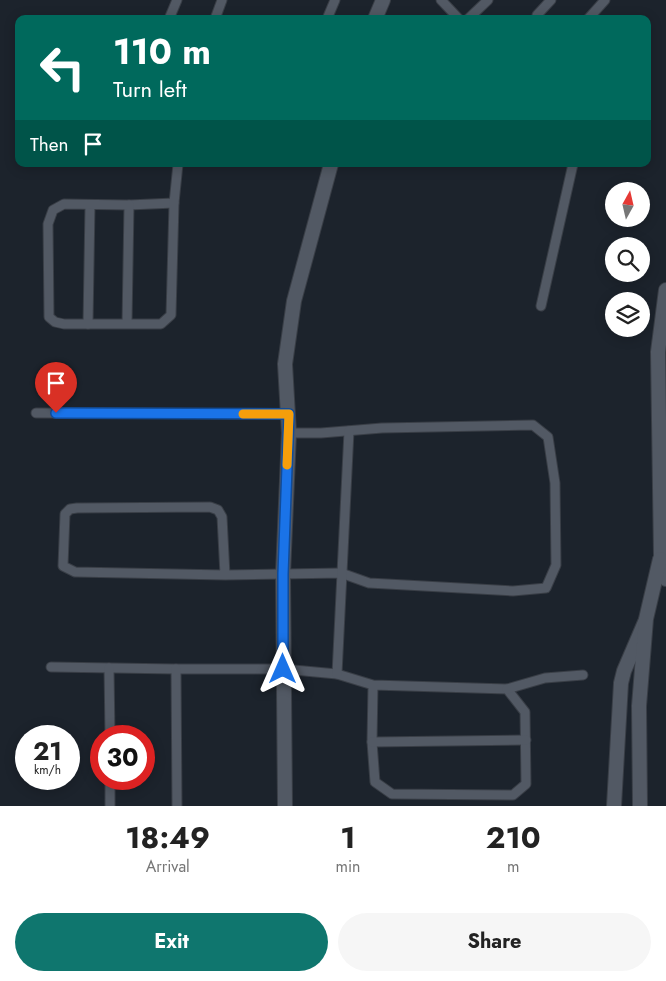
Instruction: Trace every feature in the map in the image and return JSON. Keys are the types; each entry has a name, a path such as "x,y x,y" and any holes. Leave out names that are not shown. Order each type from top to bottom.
{"street":[{"path":"377,15 383,0"},
{"path":"285,806 283,574 289,433 286,364 294,301 330,167"},
{"path":"666,290 658,352 661,556 666,579"},
{"path":"640,806 639,706 646,619 661,556"},
{"path":"614,806 621,683 624,671 646,619"}],"lane":[{"path":"171,15 177,0"},
{"path":"216,15 222,0"},
{"path":"329,15 335,0"},
{"path":"441,0 455,15"},
{"path":"472,15 488,0"},
{"path":"537,14 551,0"},
{"path":"592,15 605,0"},
{"path":"174,203 129,205 64,204 53,210 48,224 49,317 55,322 64,324 161,324 172,315 174,203 178,167"},
{"path":"541,306 572,167"},
{"path":"88,324 90,205"},
{"path":"127,324 129,205"},
{"path":"36,413 289,414"},
{"path":"225,575 222,517 218,510 210,507 77,508 70,509 65,514 63,566 75,572 225,575 341,573 369,583 513,591 546,588 556,565 555,483 548,437 533,425 382,428 289,433"},
{"path":"337,674 349,431"},
{"path":"51,667 283,669 337,674 373,685 507,689 545,678 583,675"},
{"path":"109,668 110,725"},
{"path":"176,669 176,806"},
{"path":"373,685 372,742 375,782 392,794 513,795 526,784 525,712 507,689"},
{"path":"372,742 526,740"},
{"path":"110,790 110,806"}],"slow traffic":[{"path":"243,414 289,414 287,465"}],"route":[{"path":"56,413 289,414 283,574 283,669"}]}
